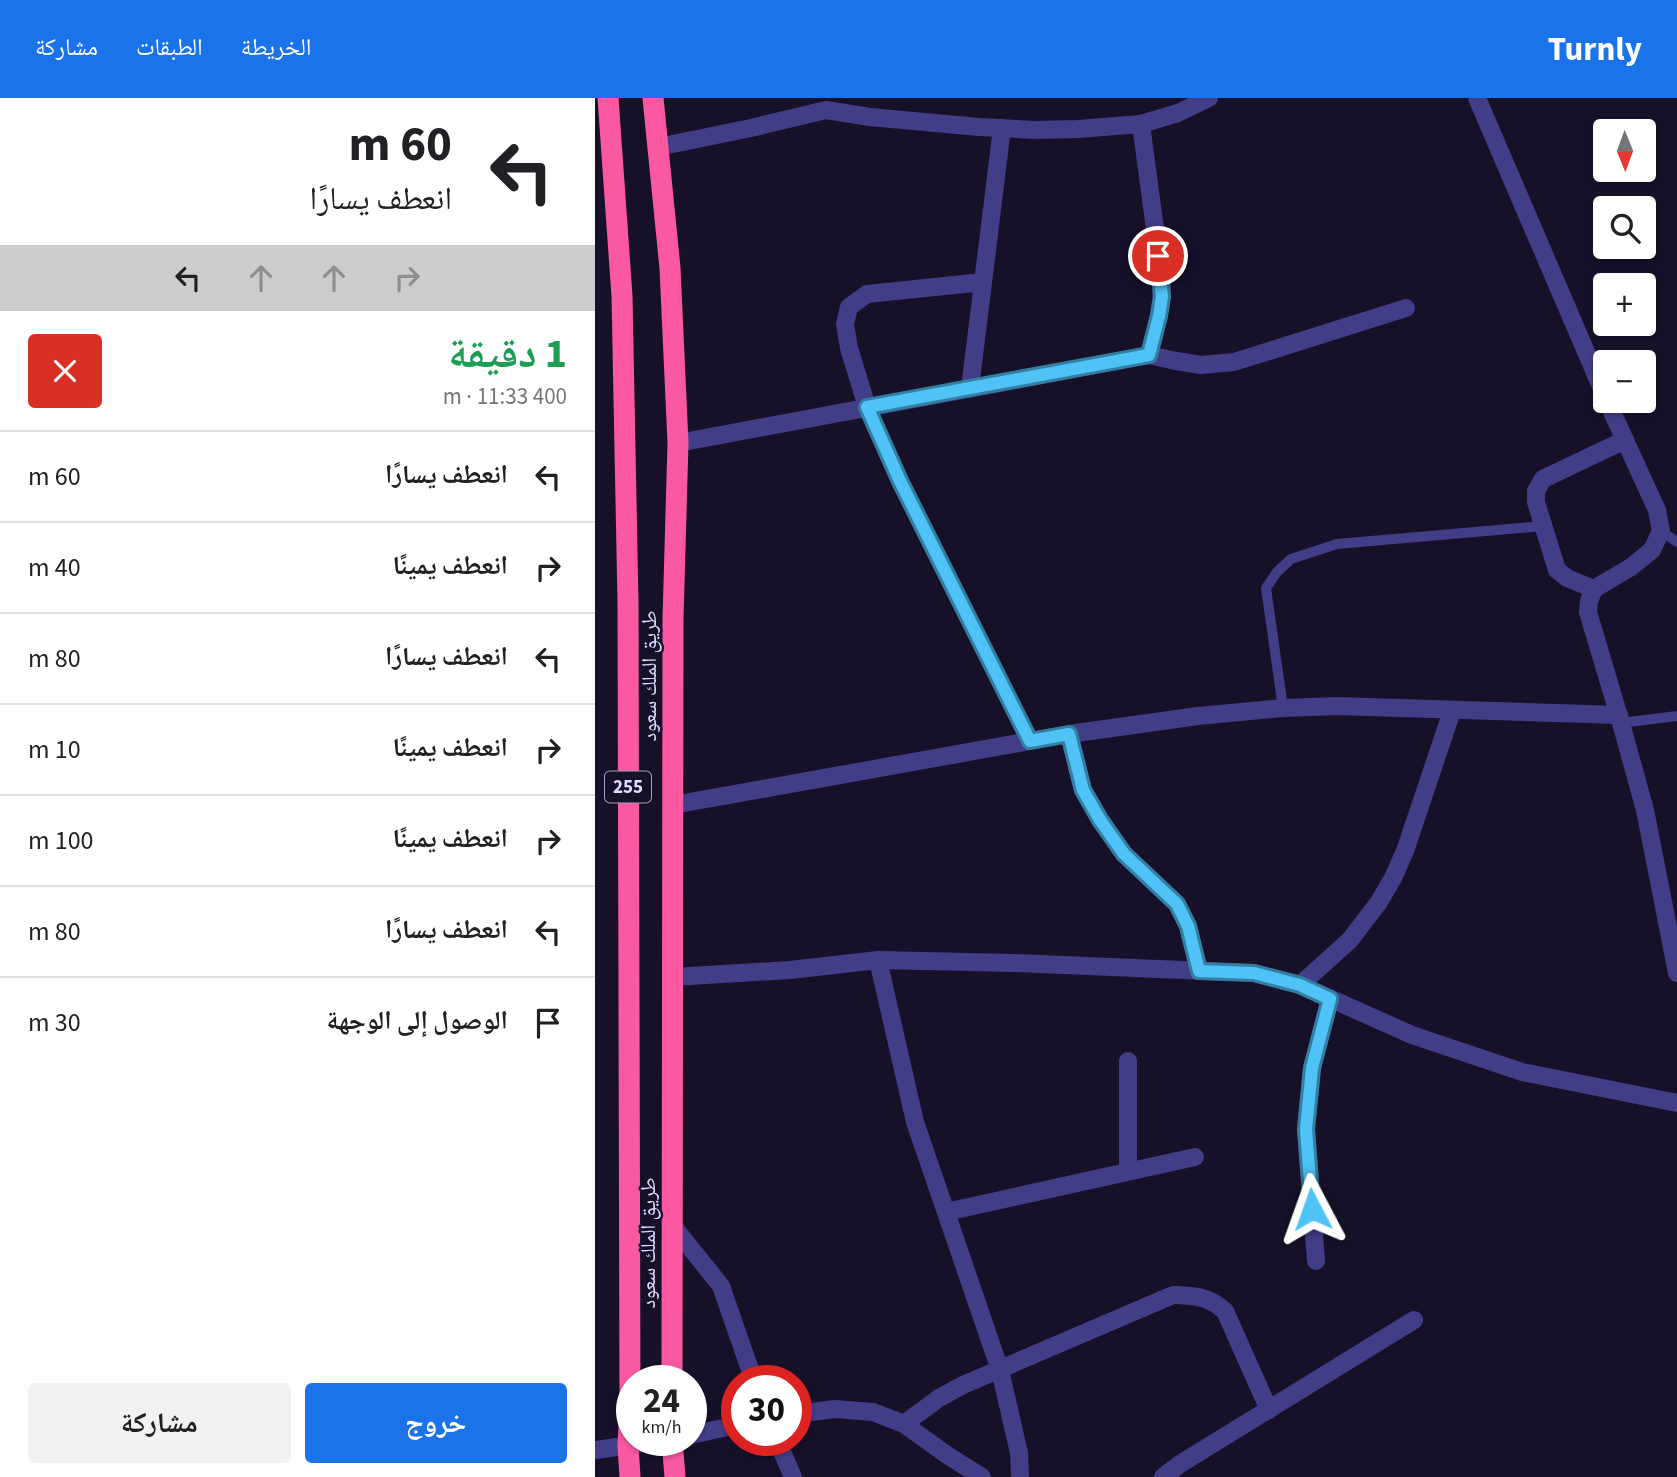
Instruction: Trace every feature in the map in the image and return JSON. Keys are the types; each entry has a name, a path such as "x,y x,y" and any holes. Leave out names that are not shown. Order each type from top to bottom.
{"highway":[{"name":"طريق الملك سعود","path":"608,98 622,296 628,603 631,1365"},
{"name":"طريق الملك سعود","path":"653,98 670,268 678,443 673,619 672,1365"},
{"name":"طريق الملك سعود","path":"629,1456 630,1477"},
{"path":"673,1456 675,1477"}],"street":[{"path":"658,147 826,110 883,118 1002,128 1078,129 1141,124 1178,113 1209,98"},
{"path":"1477,98 1593,368"},
{"path":"1141,124 1162,282 1159,316 1149,355"},
{"path":"970,388 1002,128"},
{"path":"983,282 867,294 849,307 845,324 849,348 867,407 900,481 1030,741"},
{"path":"678,443 1149,355 1201,365 1234,362 1406,308"},
{"path":"1613,413 1657,510 1661,531 1652,550 1631,567 1594,589 1588,612 1645,810 1677,973"},
{"path":"1594,589 1567,578 1557,569 1536,502 1536,491 1543,479 1625,440"},
{"path":"673,805 1069,734 1198,716 1283,708 1337,706 1620,719"},
{"path":"1300,985 1350,940 1379,902 1393,878 1453,711"},
{"path":"1069,734 1083,790 1124,854 1177,904 1188,926 1199,971"},
{"path":"879,960 915,1122 1000,1370 1019,1453 1020,1477"},
{"path":"673,977 790,970 879,960 1254,973 1300,985 1412,1035 1522,1072 1677,1103"},
{"path":"1316,1261 1306,1129 1312,1068 1330,999"},
{"path":"1128,1060 1128,1171"},
{"path":"946,1212 1195,1157"},
{"path":"673,1226 722,1286 749,1365"},
{"path":"904,1424 939,1398 963,1385 1173,1295 1196,1296 1214,1301 1225,1311 1269,1410"},
{"path":"1163,1477 1414,1320"},
{"path":"812,1412 835,1409 873,1412 904,1424 982,1477"},
{"path":"595,1450 616,1447"},
{"path":"784,1456 793,1477"}],"lane":[{"path":"1283,708 1266,589 1277,572 1291,559 1337,544 1544,526"},
{"path":"1661,531 1677,542"},
{"path":"1620,719 1677,716"}],"route":[{"path":"1158,256 1162,297 1149,355 867,407 900,481 1030,741 1069,734 1083,790 1124,854 1177,904 1188,926 1199,971 1254,973 1300,985 1330,999 1312,1068 1306,1129 1312,1209"}]}
